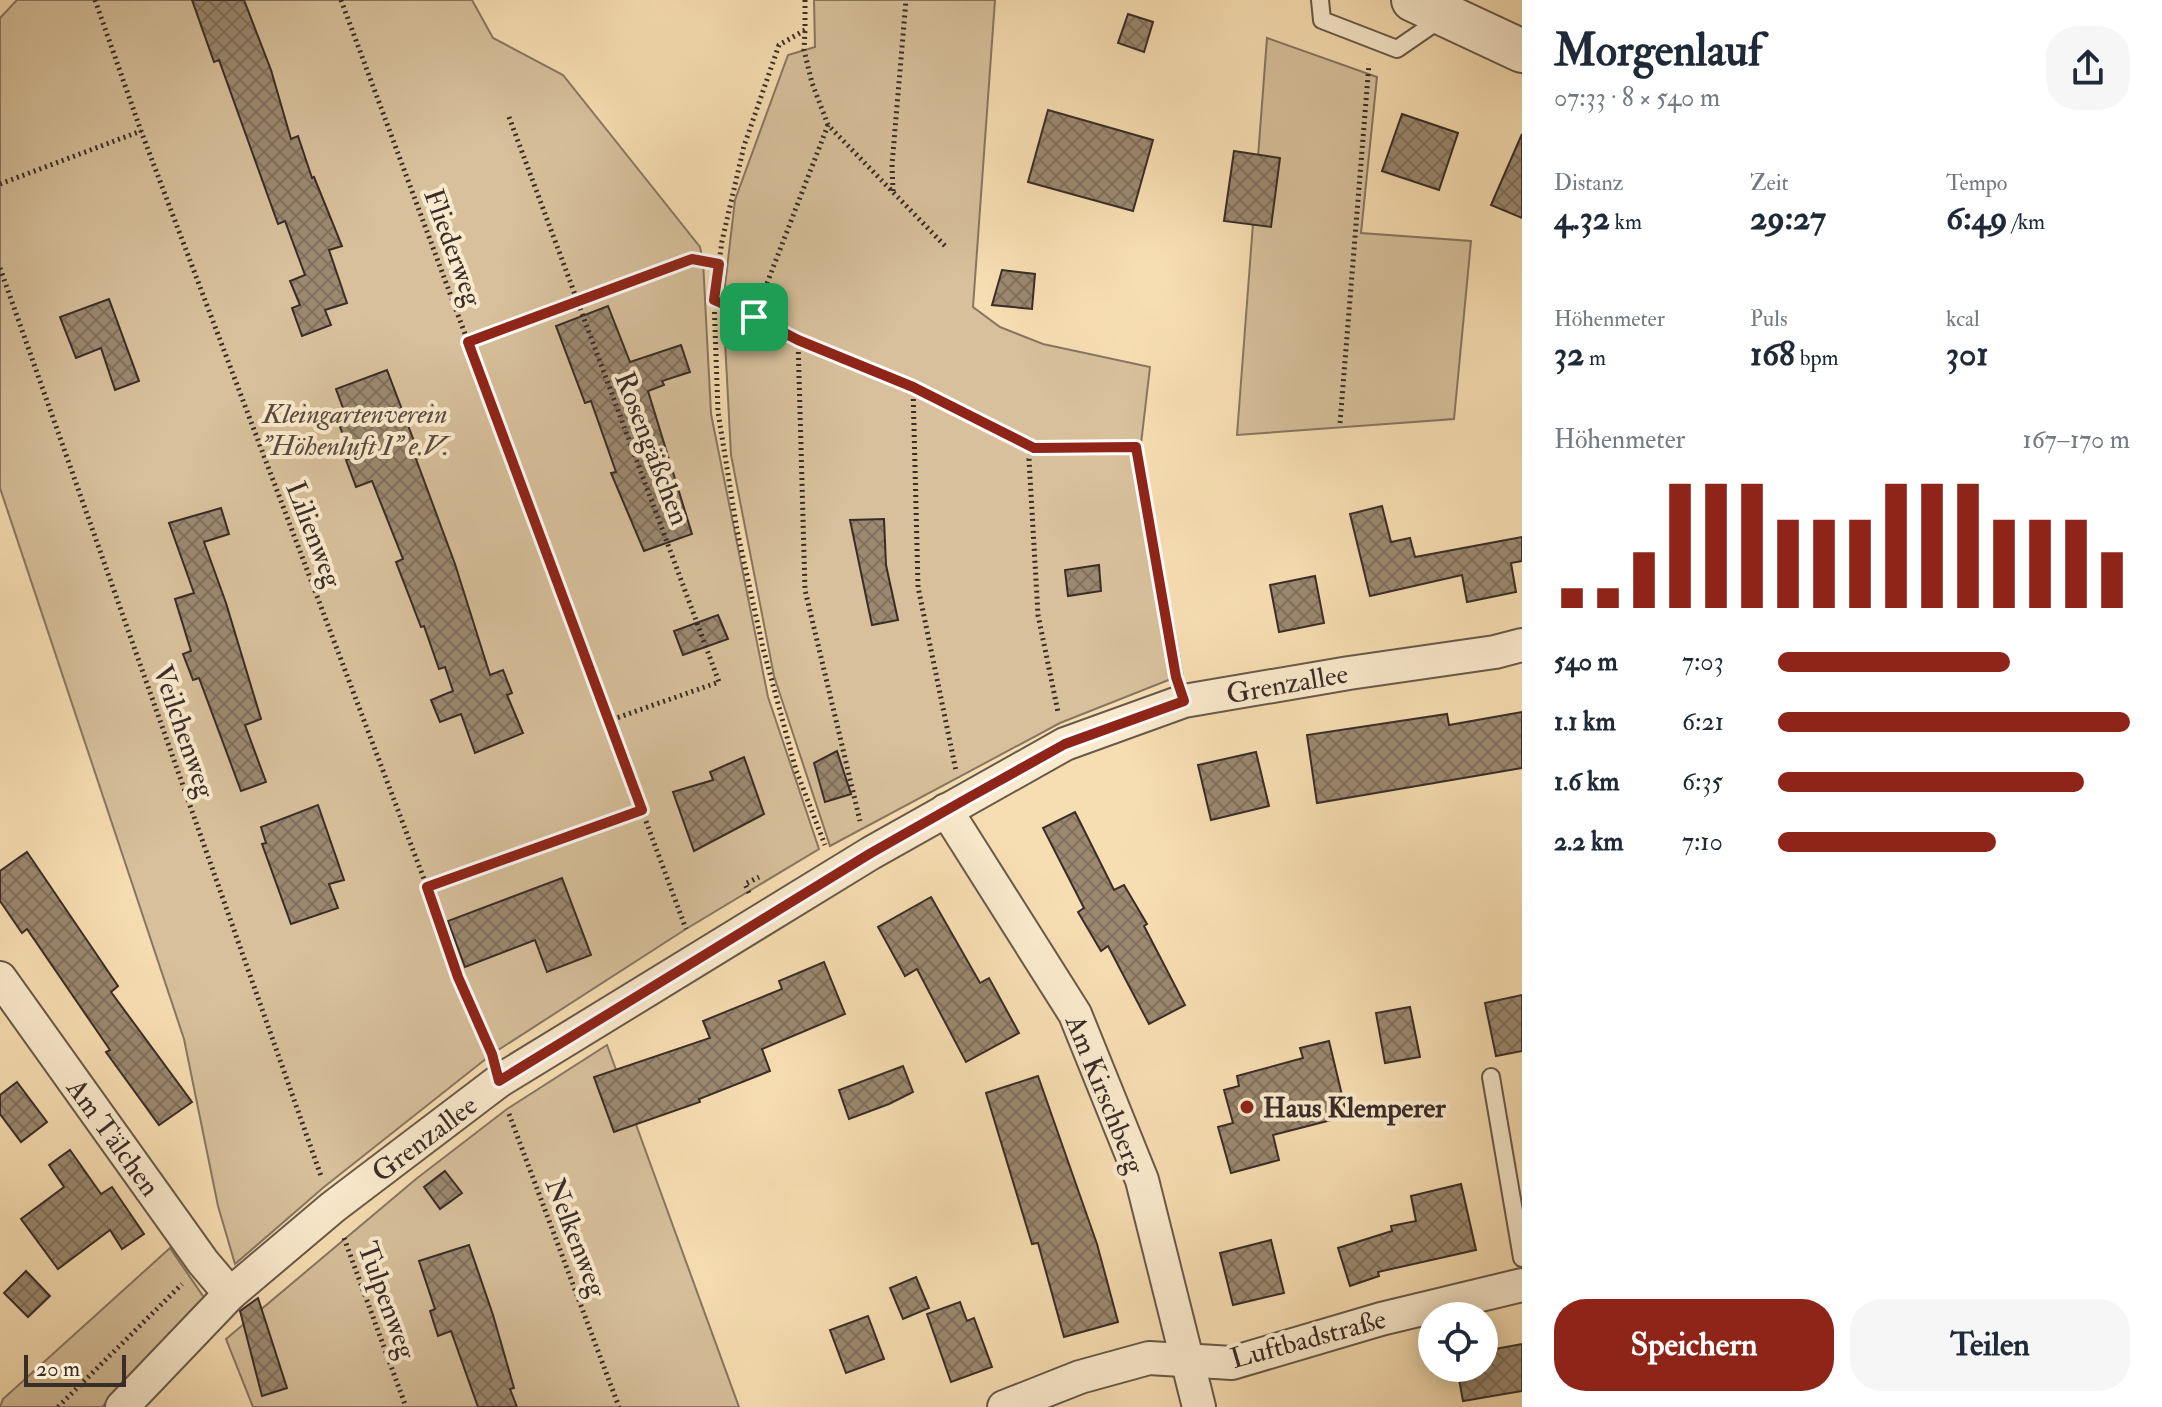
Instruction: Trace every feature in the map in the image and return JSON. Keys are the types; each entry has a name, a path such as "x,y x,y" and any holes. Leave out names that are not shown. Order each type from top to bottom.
{"street":[{"path":"1430,7 1522,51"},
{"name":"Grenzallee","path":"122,1407 230,1294 333,1207 499,1081 871,853 1065,744 1184,701 1495,652 1522,645"},
{"name":"Am Kirschberg","path":"957,804 1075,1014 1142,1180 1199,1407"},
{"name":"Am Tälchen","path":"0,978 203,1262 230,1294"},
{"name":"Luftbadstraße","path":"1004,1407 1080,1377 1149,1358 1232,1363 1381,1319 1522,1285"}],"lane":[{"path":"1320,0 1322,20 1397,49 1430,7"},
{"path":"1491,1077 1522,1258"}],"path":[{"name":"Lilienweg","path":"95,0 141,131 427,887 458,977 492,1054 499,1081"},
{"name":"Fliederweg","path":"341,0 686,929 701,957"},
{"path":"805,0 807,61 828,125 947,248"},
{"path":"893,192 892,165 906,0"},
{"path":"805,30 779,45 744,146 722,241 714,300 718,412 737,530 763,648 796,770 836,874"},
{"path":"1340,423 1373,39"},
{"name":"Rosengäßchen","path":"509,117 719,682 608,721"},
{"path":"754,317 828,125"},
{"path":"0,184 141,131"},
{"path":"468,342 692,259 719,264"},
{"name":"Veilchenweg","path":"0,268 333,1207"},
{"path":"714,300 798,340 913,387 1034,448 1136,447 1176,677 1184,701"},
{"path":"798,340 805,590 862,830 871,853"},
{"path":"913,387 918,587 957,779 957,804"},
{"path":"1034,448 1029,459 1038,615 1065,744"},
{"path":"427,887 642,810"},
{"name":"Nelkenweg","path":"499,1081 619,1407"},
{"name":"Tulpenweg","path":"333,1207 406,1407"},
{"path":"58,1407 203,1262"}],"green space":[{"name":"Kleingartenverein \"Höhenluft I\" e.V.","path":"17,0 472,0 493,38 563,75 700,247 711,414 768,697 819,849 686,929 492,1054 324,1187 235,1264 218,1206 184,1039 0,488 0,18"},
{"path":"814,0 995,0 973,307 1000,327 1043,344 1150,367 1141,444 1183,676 1060,723 830,846 774,676 731,455 723,303 735,200 788,55 815,47"},
{"path":"1267,38 1377,77 1361,233 1471,241 1454,419 1237,435"},
{"path":"607,1045 739,1407 253,1407 226,1339 416,1179 507,1109"},
{"path":"170,1248 205,1299 102,1407 0,1407 3,1399"}],"building":[{"path":"192,0 244,0 271,70 291,139 298,136 312,178 342,246 329,250 347,303 325,310 331,325 302,336 292,308 300,305 290,281 305,275 285,221 278,224 219,60 214,62"},
{"path":"1128,14 1153,22 1144,52 1118,43"},
{"path":"1048,110 1153,140 1133,211 1028,182"},
{"path":"1402,114 1458,133 1439,190 1382,171"},
{"path":"1522,134 1522,218 1491,205"},
{"path":"1234,151 1280,158 1271,227 1224,221"},
{"path":"1002,270 1035,274 1032,309 992,305"},
{"path":"109,299 139,381 115,390 101,348 76,358 60,317"},
{"path":"608,306 630,362 681,345 690,372 662,381 664,385 648,391 692,534 644,551 611,473 616,472 591,401 585,403 556,326"},
{"path":"387,370 420,457 416,459 455,564 490,675 503,670 512,693 507,695 523,733 475,753 461,714 440,722 431,700 453,691 445,667 439,669 424,626 421,627 396,562 403,559 372,481 356,487 346,460 352,457 338,422 347,419 336,389"},
{"path":"1382,506 1391,542 1410,538 1415,557 1522,537 1522,561 1511,563 1516,592 1467,602 1462,575 1370,596 1350,514"},
{"path":"221,508 229,534 204,542 261,719 245,725 266,782 241,791 199,678 193,680 183,654 191,651 175,599 194,593 169,523"},
{"path":"884,519 886,565 898,620 872,625 850,520"},
{"path":"1099,565 1101,591 1068,596 1065,570"},
{"path":"1315,576 1324,623 1279,632 1270,585"},
{"path":"718,615 728,639 683,655 674,631"},
{"path":"1522,712 1522,768 1317,803 1307,735 1447,714 1449,725"},
{"path":"837,751 851,794 825,802 814,763"},
{"path":"1256,752 1269,806 1211,820 1198,765"},
{"path":"744,757 764,814 694,851 673,792 713,780 710,772"},
{"path":"318,805 344,880 329,884 338,908 291,924 262,844 266,843 261,827"},
{"path":"1075,812 1114,890 1124,885 1147,924 1144,926 1185,1005 1149,1024 1108,946 1101,951 1078,912 1084,908 1043,828"},
{"path":"27,852 118,986 111,992 192,1102 159,1125 106,1052 110,1050 27,929 22,933 0,901 0,871"},
{"path":"562,878 591,955 547,972 535,940 465,967 448,921"},
{"path":"931,897 980,983 989,978 1019,1033 966,1062 917,969 905,976 878,927"},
{"path":"824,962 845,1014 762,1049 770,1071 699,1099 700,1102 614,1132 594,1077 710,1038 703,1021 782,989 779,981"},
{"path":"1522,995 1522,1051 1496,1056 1485,1003"},
{"path":"1410,1007 1420,1057 1385,1063 1376,1013"},
{"path":"1329,1041 1347,1116 1273,1135 1279,1160 1231,1173 1218,1127 1233,1123 1224,1090 1239,1086 1237,1076 1303,1058 1300,1048"},
{"path":"903,1066 913,1092 849,1119 839,1090"},
{"path":"1038,1076 1097,1244 1118,1322 1064,1337 1038,1243 1032,1244 986,1093"},
{"path":"17,1082 47,1122 21,1142 0,1114 0,1095"},
{"path":"70,1150 101,1194 112,1187 144,1234 122,1249 110,1230 58,1269 21,1219 64,1187 49,1165"},
{"path":"445,1171 462,1193 440,1209 424,1187"},
{"path":"1461,1184 1476,1250 1378,1272 1379,1276 1350,1286 1338,1248 1392,1231 1391,1226 1416,1221 1411,1196"},
{"path":"1271,1240 1284,1293 1233,1305 1220,1253"},
{"path":"469,1245 493,1315 517,1407 478,1407 451,1331 438,1336 430,1311 435,1309 419,1261"},
{"path":"26,1271 50,1296 28,1317 4,1293"},
{"path":"916,1277 929,1308 903,1319 890,1288"},
{"path":"258,1298 287,1388 262,1396 240,1311"},
{"path":"960,1302 967,1321 974,1318 992,1367 951,1382 927,1314"},
{"path":"868,1316 884,1359 846,1373 830,1330"},
{"path":"1522,1344 1522,1391 1463,1401 1460,1382 1498,1382 1498,1348"}],"place":[{"name":"Haus Klemperer","path":"1247,1107"}],"route":[{"path":"692,259 719,264 714,300 754,317 798,340 913,387 1034,448 1136,447 1176,677 1184,701 1065,744 871,853 499,1081 492,1054 458,977 427,887 642,810 468,342 692,259"}]}
